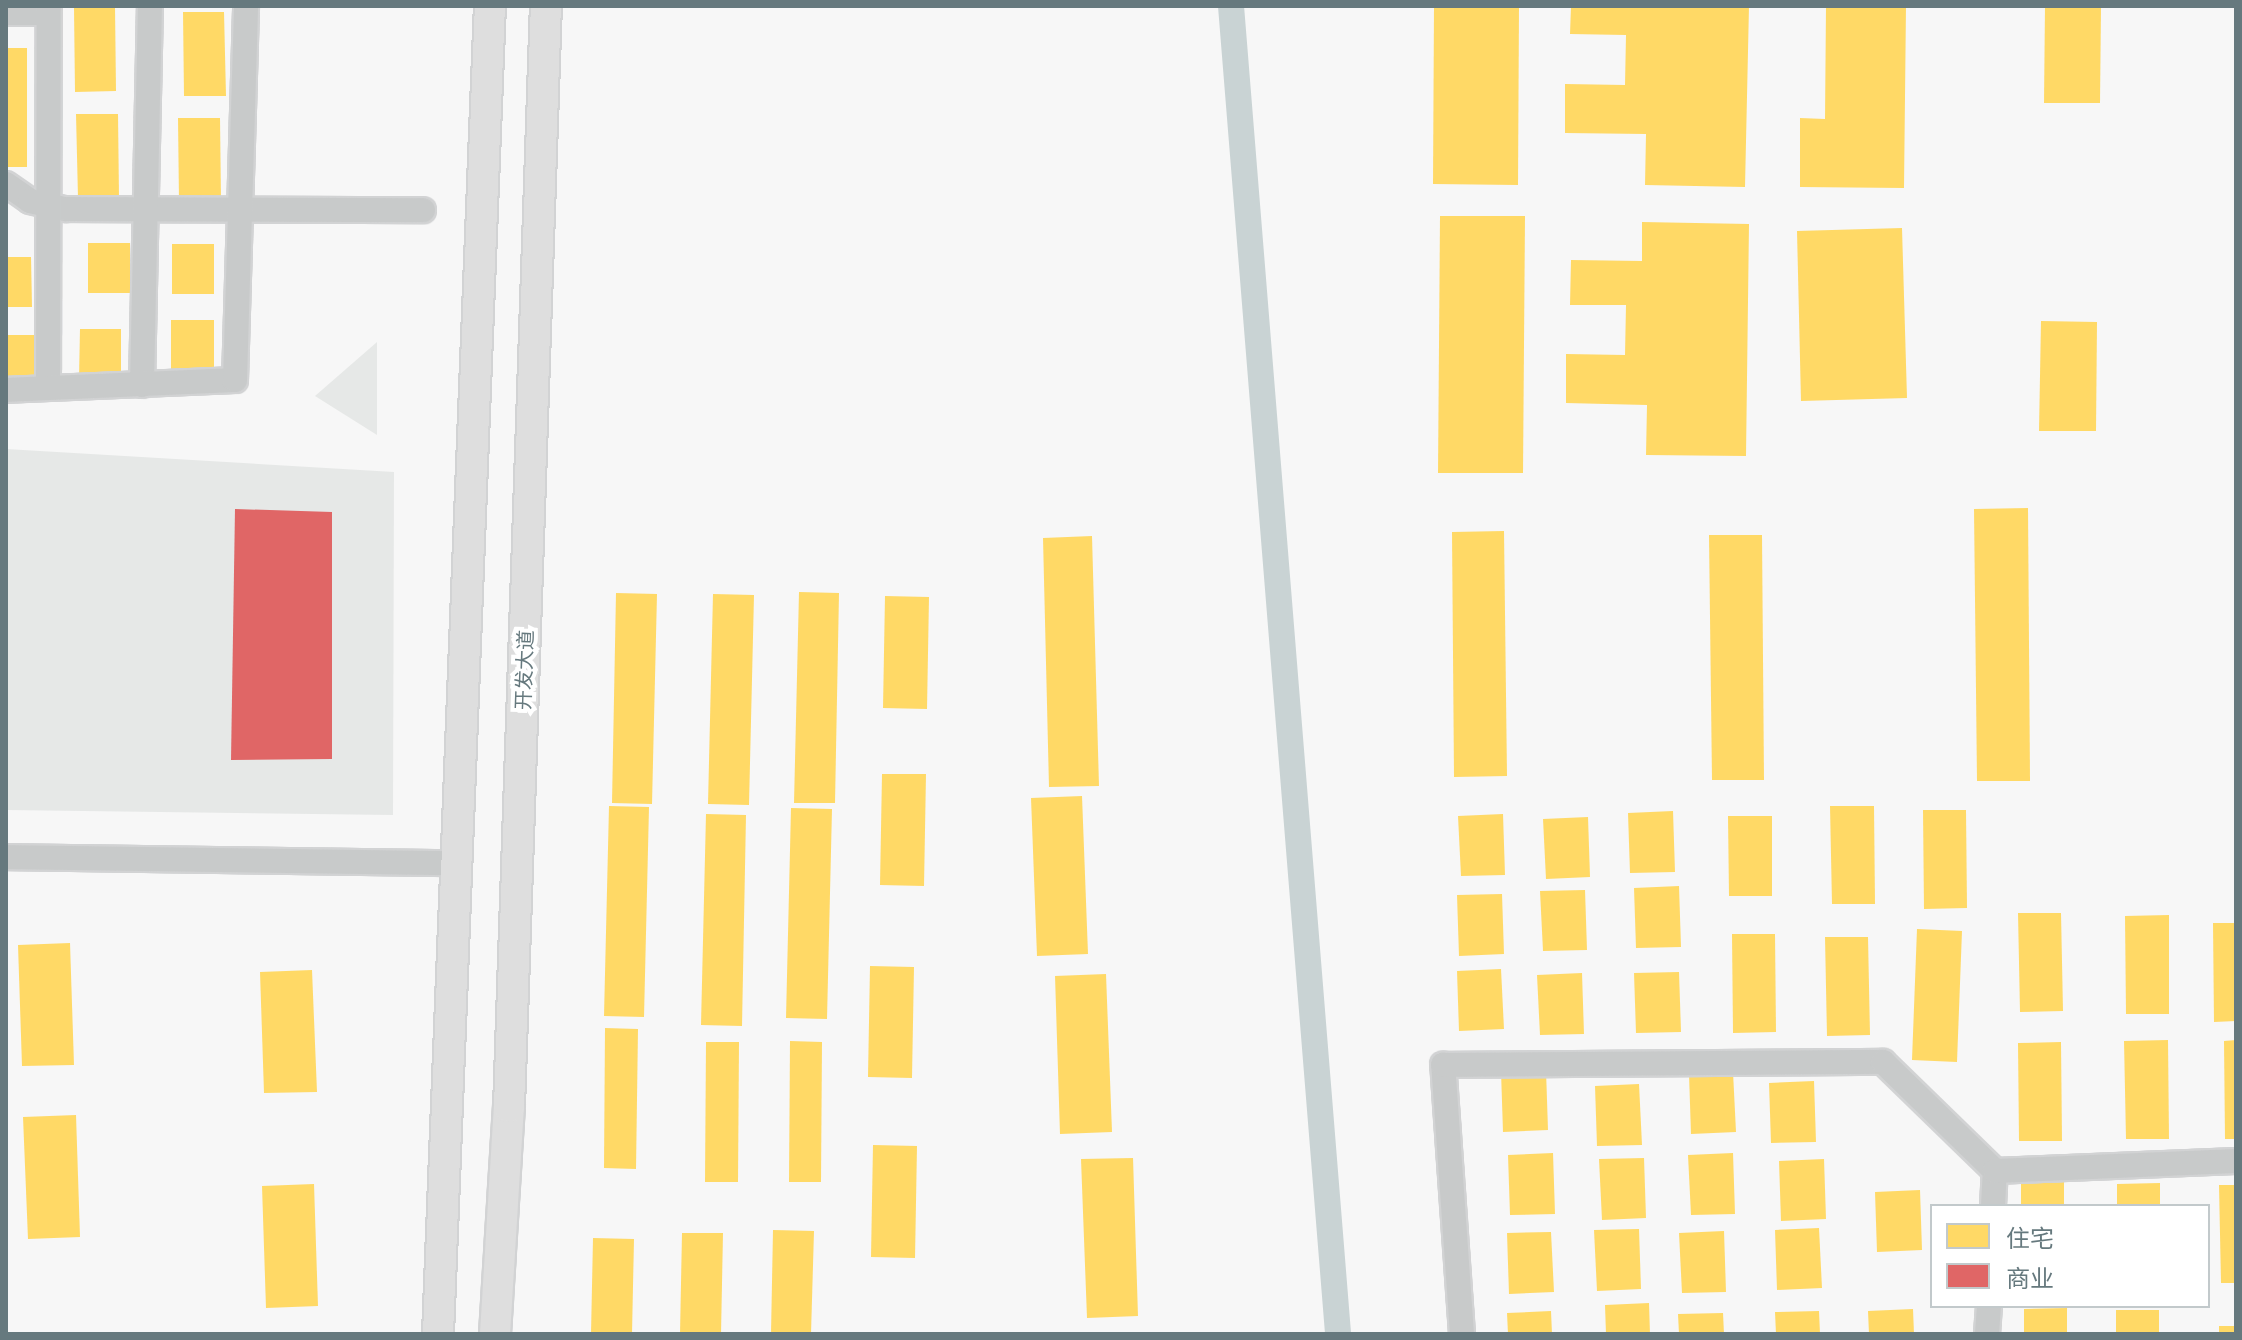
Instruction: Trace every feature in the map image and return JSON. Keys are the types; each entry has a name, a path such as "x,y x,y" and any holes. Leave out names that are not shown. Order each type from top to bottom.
{"main road":[{"path":"438,1334 459,863 490,6"},
{"name":"开发大道","path":"495,1334 509,1107 546,6"}],"street":[{"path":"142,385 150,6"},
{"path":"6,390 235,380 246,6"},
{"path":"6,13 46,9 48,388"},
{"path":"6,184 30,201 49,205 147,209 423,210"},
{"path":"6,857 459,863"},
{"path":"1462,1334 1443,1065 1883,1062 1995,1171 2236,1161"},
{"path":"1993,1204 1995,1171"},
{"path":"1987,1334 1989,1308"}],"shaded area":[{"path":"377,342 377,435 315,396"},
{"path":"6,449 394,472 393,815 6,810"}],"building: 住宅":[{"path":"1434,6 1519,6 1518,185 1433,184"},
{"path":"1571,6 1749,6 1745,187 1645,185 1646,134 1565,133 1565,84 1625,85 1626,35 1570,34"},
{"path":"1826,6 1906,6 1904,188 1800,187 1800,118 1825,119"},
{"path":"2045,6 2101,6 2100,103 2044,103"},
{"path":"115,7 116,91 75,92 74,8"},
{"path":"183,12 224,12 226,96 184,96"},
{"path":"6,48 27,48 27,167 6,167"},
{"path":"76,114 118,114 119,198 78,198"},
{"path":"178,118 220,118 221,202 179,202"},
{"path":"1440,216 1525,216 1523,473 1438,473"},
{"path":"1642,222 1749,224 1746,456 1646,455 1647,405 1566,403 1566,354 1625,355 1626,305 1570,305 1571,260 1642,261"},
{"path":"1902,228 1907,398 1801,401 1797,231"},
{"path":"88,243 130,243 130,293 88,293"},
{"path":"172,244 214,244 214,294 172,294"},
{"path":"6,257 31,257 32,307 6,307"},
{"path":"171,320 214,320 214,370 171,370"},
{"path":"2041,321 2097,322 2096,431 2039,431"},
{"path":"80,329 121,329 121,380 79,379"},
{"path":"6,335 34,335 35,385 6,385"},
{"path":"2028,508 2030,781 1977,781 1974,509"},
{"path":"1504,531 1507,776 1454,777 1452,532"},
{"path":"1709,535 1762,535 1764,780 1712,780"},
{"path":"1092,536 1099,786 1049,787 1043,538"},
{"path":"799,592 839,593 835,803 794,803"},
{"path":"616,593 657,594 652,804 612,803"},
{"path":"713,594 754,595 749,805 708,804"},
{"path":"885,596 929,597 927,709 883,708"},
{"path":"882,774 926,774 924,886 880,885"},
{"path":"1082,796 1088,954 1037,956 1031,798"},
{"path":"609,806 649,807 644,1017 604,1016"},
{"path":"1830,806 1874,806 1875,904 1832,904"},
{"path":"791,808 832,809 827,1019 786,1018"},
{"path":"1923,810 1966,810 1967,908 1924,909"},
{"path":"1673,811 1675,872 1630,873 1628,813"},
{"path":"706,814 746,815 742,1026 701,1025"},
{"path":"1503,814 1505,875 1461,876 1458,816"},
{"path":"1728,816 1772,816 1772,896 1729,896"},
{"path":"1588,817 1590,877 1546,879 1543,819"},
{"path":"1679,886 1681,947 1636,948 1634,888"},
{"path":"1585,890 1587,950 1543,951 1540,891"},
{"path":"1502,894 1504,954 1459,956 1457,895"},
{"path":"2018,913 2061,913 2063,1011 2020,1012"},
{"path":"2169,915 2169,1014 2126,1014 2125,916"},
{"path":"2213,923 2236,923 2236,1021 2214,1022"},
{"path":"1917,929 1962,931 1957,1062 1912,1060"},
{"path":"1732,934 1775,934 1776,1032 1733,1033"},
{"path":"1825,937 1868,937 1870,1035 1827,1036"},
{"path":"70,943 74,1065 22,1066 18,945"},
{"path":"870,966 914,967 912,1078 868,1077"},
{"path":"1501,969 1504,1029 1459,1031 1457,971"},
{"path":"312,970 317,1092 264,1093 260,972"},
{"path":"1679,972 1681,1032 1636,1033 1634,973"},
{"path":"1582,973 1584,1034 1540,1035 1537,975"},
{"path":"1106,974 1112,1132 1060,1134 1055,976"},
{"path":"605,1028 638,1029 636,1169 604,1168"},
{"path":"2168,1040 2169,1139 2126,1139 2124,1041"},
{"path":"2236,1040 2236,1139 2225,1139 2224,1041"},
{"path":"790,1041 822,1042 821,1182 789,1182"},
{"path":"706,1042 739,1042 738,1182 705,1182"},
{"path":"2061,1042 2062,1141 2019,1141 2018,1043"},
{"path":"1546,1070 1548,1130 1503,1132 1501,1071"},
{"path":"1733,1072 1736,1132 1691,1134 1689,1074"},
{"path":"1814,1081 1816,1142 1771,1143 1769,1083"},
{"path":"1639,1084 1642,1145 1597,1146 1595,1086"},
{"path":"76,1115 80,1237 28,1239 23,1117"},
{"path":"873,1145 917,1146 915,1258 871,1257"},
{"path":"1553,1153 1555,1214 1510,1215 1508,1155"},
{"path":"1733,1153 1735,1214 1691,1215 1688,1155"},
{"path":"1133,1158 1138,1316 1087,1318 1081,1159"},
{"path":"1644,1158 1646,1218 1602,1220 1599,1159"},
{"path":"1824,1159 1826,1219 1781,1221 1779,1161"},
{"path":"2064,1182 2064,1204 2021,1204 2021,1183"},
{"path":"2160,1183 2160,1204 2117,1204 2117,1184"},
{"path":"314,1184 318,1306 266,1308 262,1186"},
{"path":"2219,1185 2236,1185 2236,1283 2221,1283"},
{"path":"1920,1190 1922,1250 1877,1252 1875,1192"},
{"path":"1819,1228 1822,1288 1777,1290 1775,1230"},
{"path":"1639,1229 1641,1289 1597,1291 1594,1230"},
{"path":"773,1230 814,1231 811,1334 771,1334"},
{"path":"1724,1231 1726,1292 1682,1293 1679,1233"},
{"path":"1551,1232 1554,1292 1509,1294 1507,1233"},
{"path":"682,1233 723,1233 721,1334 680,1334"},
{"path":"593,1238 634,1239 632,1334 591,1334"},
{"path":"1649,1303 1650,1334 1606,1334 1605,1305"},
{"path":"2067,1308 2067,1334 2024,1334 2024,1309"},
{"path":"1913,1309 1914,1334 1869,1334 1868,1311"},
{"path":"2116,1310 2159,1310 2159,1334 2116,1334"},
{"path":"1551,1311 1552,1334 1508,1334 1507,1313"},
{"path":"1819,1311 1820,1334 1776,1334 1775,1312"},
{"path":"1723,1313 1724,1334 1679,1334 1678,1314"},
{"path":"2219,1326 2236,1326 2236,1334 2219,1334"}],"building: 商业":[{"path":"235,509 332,512 332,759 231,760"}],"waterway":[{"path":"1231,6 1338,1334"}]}
